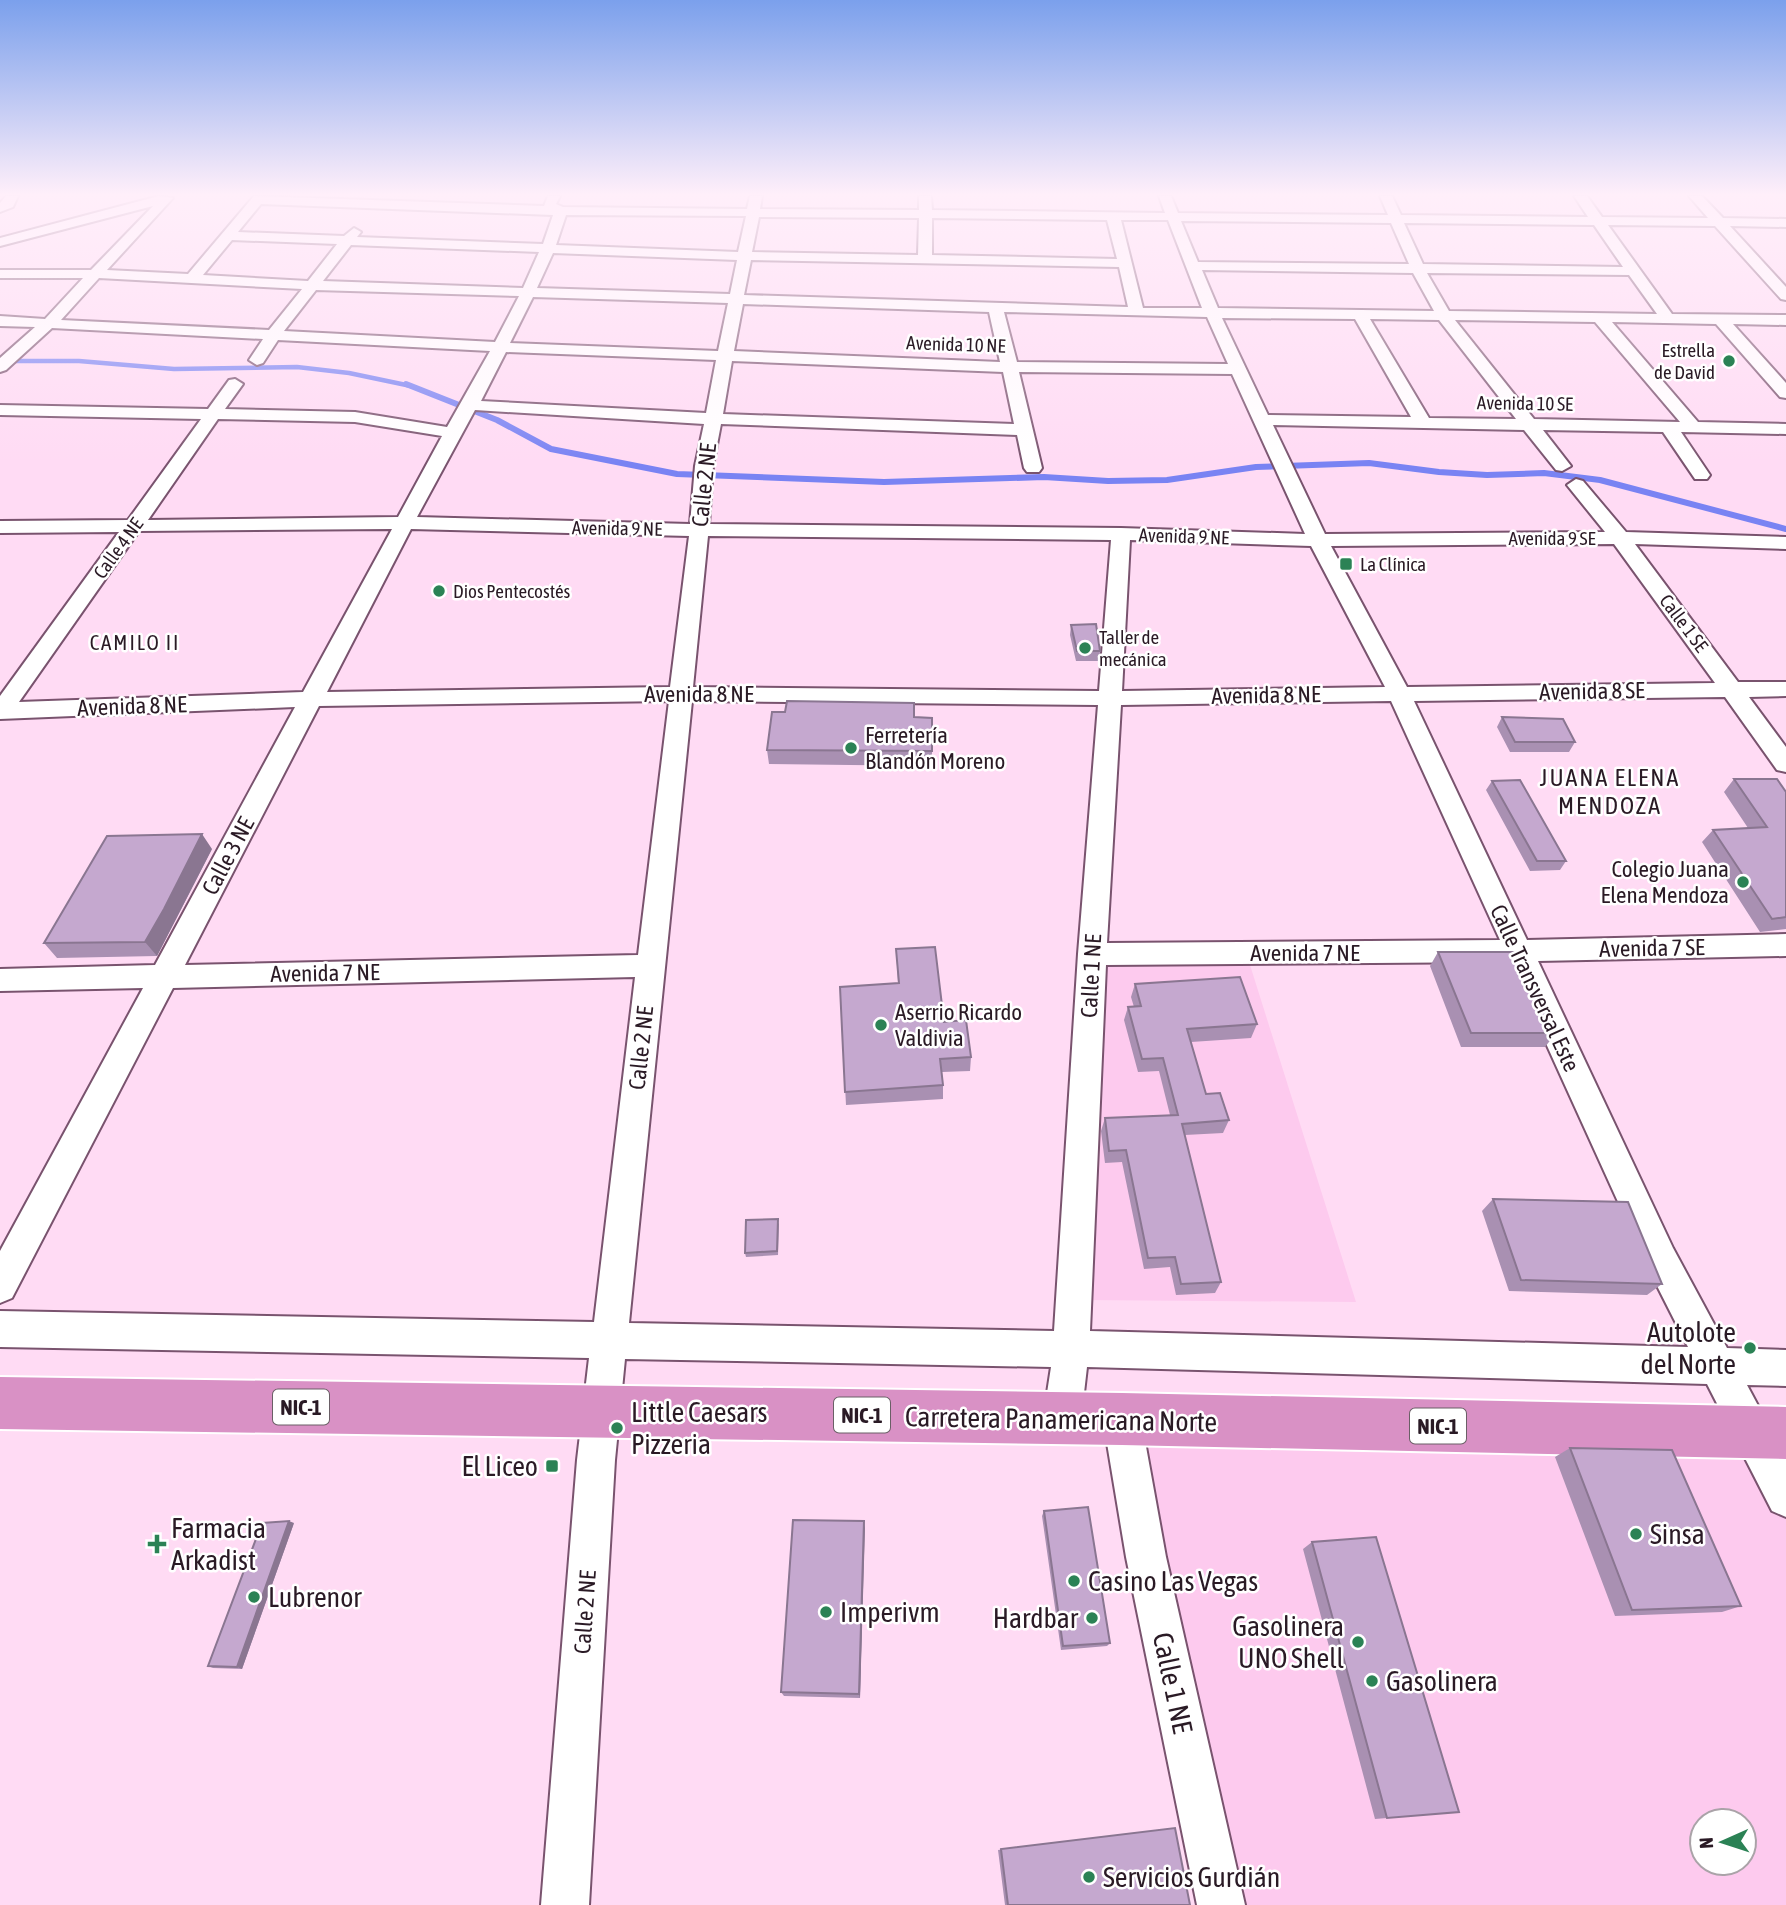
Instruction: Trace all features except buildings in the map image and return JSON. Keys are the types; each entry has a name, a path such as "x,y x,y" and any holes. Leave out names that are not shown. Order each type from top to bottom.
{"highway":[{"name":"Carretera Panamericana Norte","path":"0,1403 601,1410 1769,1433"}],"street":[{"path":"0,367 49,323 86,285"},
{"path":"257,360 311,285 1213,314 1786,320"},
{"name":"Calle 3 NE","path":"0,1286 532,285"},
{"name":"Calle 2 NE","path":"565,1905 601,1410 703,495 704,466 739,285"},
{"path":"1130,285 1137,312"},
{"path":"1201,285 1262,420"},
{"path":"1426,285 1444,316 1562,466"},
{"path":"1644,285 1668,319"},
{"path":"996,308 1033,468"},
{"path":"1360,315 1422,421"},
{"path":"1600,318 1693,427"},
{"path":"1720,319 1786,393"},
{"name":"Avenida 10 NE","path":"0,321 500,347 1009,367 1239,369"},
{"name":"Calle 4 NE","path":"0,711 235,384"},
{"path":"0,410 355,417 713,419 1024,430"},
{"name":"Avenida 10 SE","path":"1262,420 1786,429"},
{"name":"Calle Transversal Este","path":"1262,420 1318,540 1399,693 1661,1259 1719,1366 1769,1433 1786,1497"},
{"path":"1670,428 1701,475"},
{"name":"Calle 1 SE","path":"1576,485 1620,538 1786,764"},
{"name":"Avenida 9 NE","path":"0,527 405,523 699,530 1121,534 1318,540"},
{"name":"Calle 1 NE","path":"1062,1419 1071,1349 1092,954 1121,534"},
{"name":"Avenida 9 SE","path":"1318,540 1620,538 1786,543"},
{"name":"Avenida 8 SE","path":"1399,693 1786,689"},
{"name":"Avenida 8 NE","path":"0,711 312,699 681,694 1109,698 1399,693"},
{"name":"Avenida 7 SE","path":"1517,951 1786,945"},
{"name":"Avenida 7 NE","path":"1092,954 1517,951"},
{"name":"Avenida 7 NE","path":"0,979 650,966"},
{"path":"0,1329 609,1339 1786,1367"},
{"name":"Calle 1 NE","path":"1122,1419 1146,1557 1221,1905"}],"shaded area":[{"path":"1101,964 1250,965 1356,1302 1085,1300"},
{"path":"1122,1419 1786,1428 1786,1905 1222,1905"}],"waterway":[{"path":"0,361 79,361 174,369 297,367 349,373 411,386"},
{"path":"406,384 497,420 551,449 677,474 884,482 1044,477 1108,481 1167,480 1256,467 1369,463 1439,472 1487,475 1544,473 1600,480 1786,529"}],"place":[{"name":"Estrella de David","path":"1729,361"},
{"name":"La Clínica","path":"1346,564"},
{"name":"Dios Pentecostés","path":"439,591"},
{"name":"Taller de mecánica","path":"1085,648"},
{"name":"Ferretería Blandón Moreno","path":"851,748"},
{"name":"Colegio Juana Elena Mendoza","path":"1743,882"},
{"name":"Aserrio Ricardo Valdivia","path":"881,1025"},
{"name":"Autolote del Norte","path":"1750,1348"},
{"name":"Little Caesars Pizzeria","path":"617,1428"},
{"name":"El Liceo","path":"552,1466"},
{"name":"Sinsa","path":"1636,1534"},
{"name":"Farmacia Arkadist","path":"157,1544"},
{"name":"Casino Las Vegas","path":"1074,1581"},
{"name":"Lubrenor","path":"254,1597"},
{"name":"Imperivm","path":"826,1612"},
{"name":"Hardbar","path":"1092,1618"},
{"name":"Gasolinera UNO Shell","path":"1358,1642"},
{"name":"Gasolinera","path":"1372,1681"},
{"name":"Servicios Gurdián","path":"1089,1877"}],"district":[{"name":"CAMILO II","path":"135,642"},
{"name":"JUANA ELENA MENDOZA","path":"1610,791"}]}
